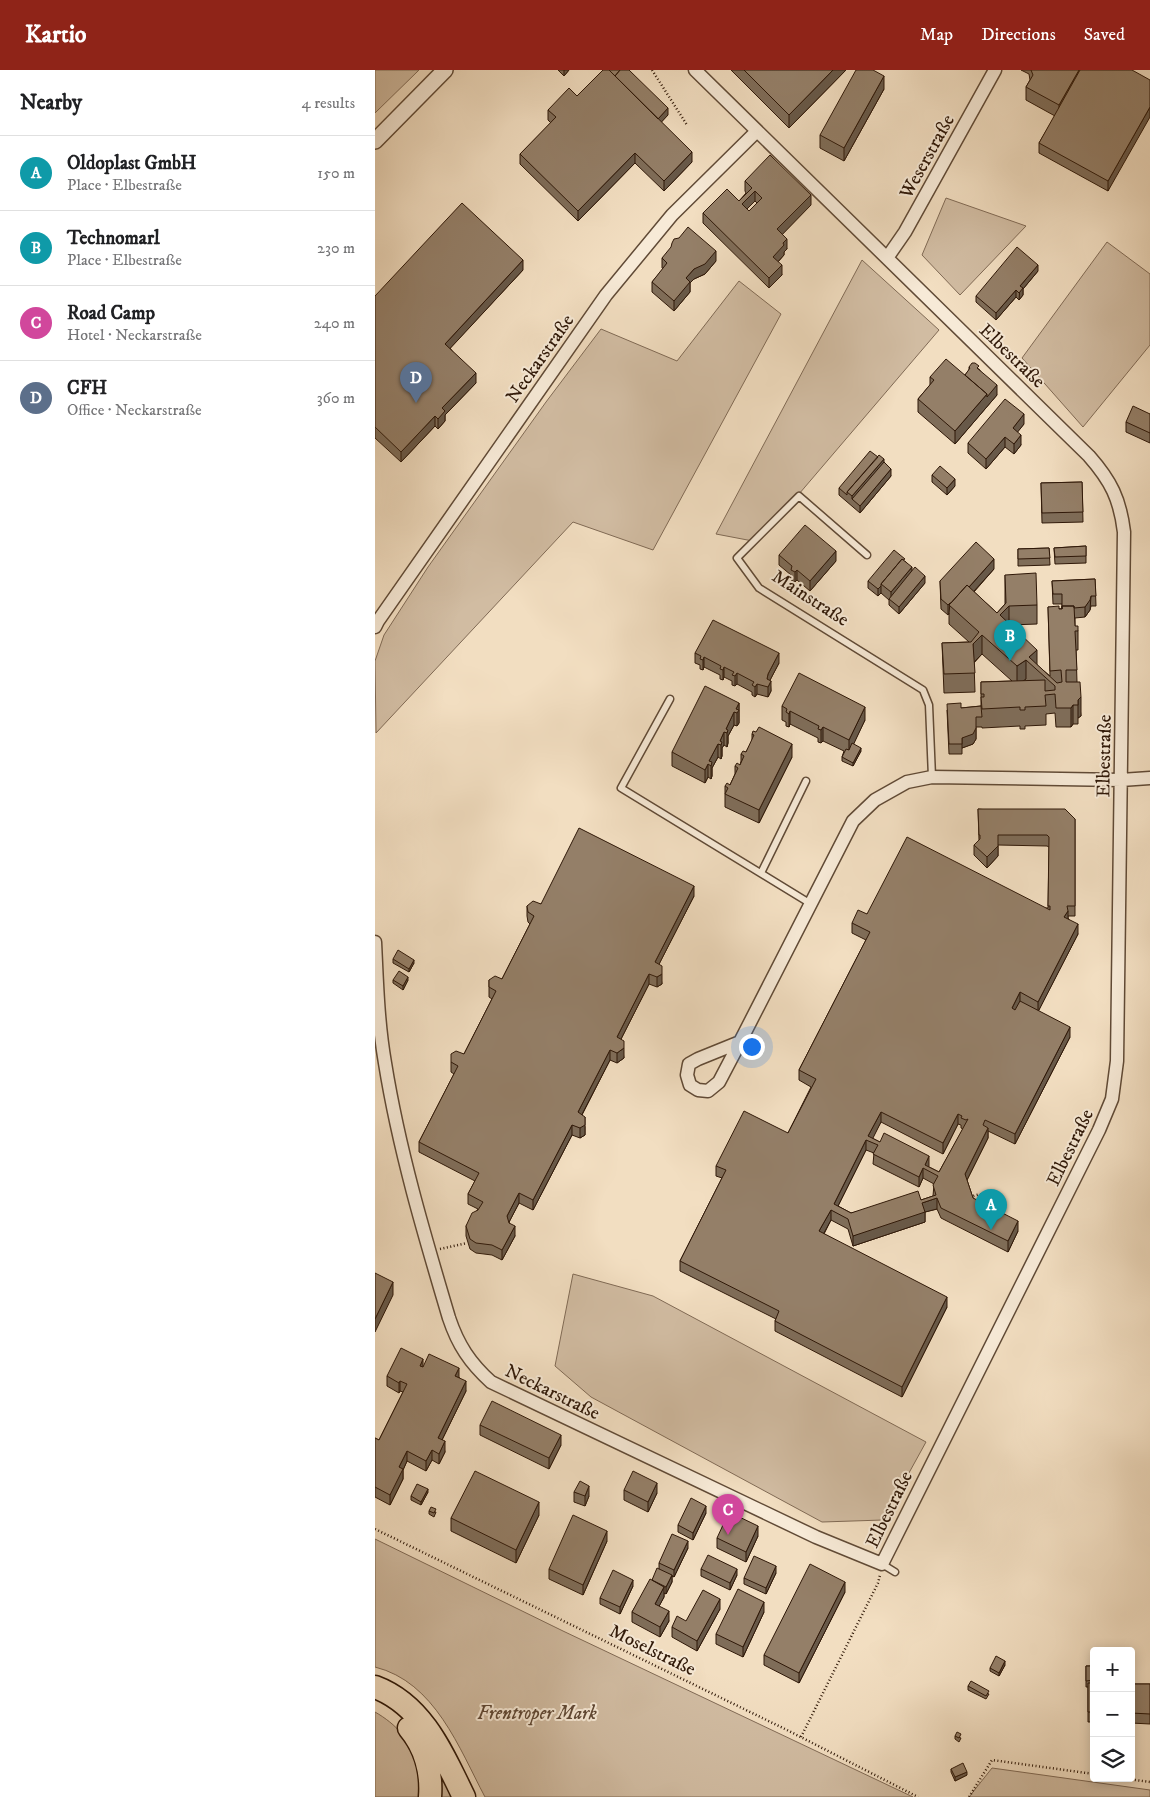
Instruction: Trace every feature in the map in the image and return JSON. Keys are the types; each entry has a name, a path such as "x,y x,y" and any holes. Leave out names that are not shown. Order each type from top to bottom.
{"highway":[{"path":"375,1687 398,1699 422,1721 445,1758 464,1797"},
{"path":"375,1702 394,1712 415,1734 426,1758 430,1782 430,1797"}],"street":[{"path":"375,141 445,70"},
{"name":"Elbestraße","path":"695,70 1089,456 1102,471 1116,495 1122,513 1124,532 1117,1061 1112,1099 1099,1130 882,1564"},
{"name":"Weserstraße","path":"887,258 905,232 995,70"},
{"name":"Neckarstraße","path":"375,627 606,295 672,215 757,131"},
{"path":"741,1042 853,821 875,800 907,782 932,777 1121,780 1150,778"},
{"name":"Neckarstraße","path":"375,942 380,1023 385,1063 404,1158 429,1251 456,1338 466,1354 491,1382 816,1537 882,1564"}],"lane":[{"name":"Mainstraße","path":"867,555 799,496 737,558 759,588 923,690 929,705 932,777"},
{"path":"670,699 621,788 811,904"},
{"path":"761,873 806,781"},
{"path":"882,1564 895,1572"}],"path":[{"path":"652,70 687,126"},
{"path":"970,1197 980,1194 997,1204"},
{"path":"429,1251 467,1243"},
{"name":"Moselstraße","path":"375,1529 801,1737 918,1797"},
{"path":"801,1737 878,1583 882,1564"},
{"path":"969,1797 992,1760 1090,1773"},
{"path":"1135,1780 1150,1782"}],"green space":[{"path":"375,70 419,70 375,113"},
{"path":"946,198 1026,226 960,295 922,255"},
{"path":"1107,242 1150,274 1150,345 1083,427 1022,358"},
{"path":"862,260 939,330 758,542 716,534"},
{"path":"739,281 781,314 653,550 573,522 376,733 375,661 384,635 428,567 546,402 601,329 677,361"},
{"path":"573,1274 653,1296 926,1442 883,1520 822,1522 591,1397 555,1366"},
{"name":"Frentroper Mark","path":"375,1539 563,1631 913,1797 485,1797 455,1738 429,1702 414,1687 396,1675 375,1667"},
{"path":"375,1712 390,1722 402,1734 412,1749 419,1770 420,1797 375,1797"},
{"path":"434,1749 458,1797 435,1797"},
{"path":"992,1768 1150,1790 1150,1797 969,1797"}],"building":[{"path":"603,70 609,70 692,152 664,181 635,153 578,211 520,154 556,117 548,110 569,88 577,96"},
{"path":"609,70 620,70 615,76"},
{"path":"620,70 629,70 668,108 658,119 615,76"},
{"path":"744,70 833,70 789,115"},
{"path":"856,70 873,70 884,76 844,148 820,135"},
{"path":"1031,70 1079,70 1059,105 1026,87 1033,75"},
{"path":"1080,70 1132,70 1150,80 1150,107 1108,181 1039,143"},
{"path":"770,155 811,195 777,229 787,239 773,257 782,265 769,278 703,213 727,189 739,201 752,188 745,181","holes":["755,191 762,198 749,211 742,204"]},
{"path":"462,203 523,260 445,344 476,373 442,408 445,411 438,419 435,416 401,452 375,427 375,296"},
{"path":"688,227 716,251 705,264 694,269 686,278 690,282 674,301 652,282 667,263 662,258 671,247 674,239 679,238"},
{"path":"1017,247 1038,265 1020,286 1023,288 1019,293 1016,290 996,313 976,296"},
{"path":"946,359 987,394 955,431 918,399 934,380 930,377"},
{"path":"972,363 979,366 977,368 997,385 987,397 987,394 965,375"},
{"path":"1005,399 1024,414 1013,428 1021,435 1014,444 1005,437 986,459 968,443"},
{"path":"1133,406 1150,414 1150,433 1126,422"},
{"path":"870,451 878,457 847,492 847,495 839,488"},
{"path":"879,455 884,459 852,496 847,492"},
{"path":"884,462 891,469 860,506 852,499"},
{"path":"940,466 955,479 947,488 932,475"},
{"path":"1082,482 1083,512 1042,513 1041,483"},
{"path":"805,525 836,551 810,581 797,570 795,572 791,570 792,566 779,555"},
{"path":"976,542 994,559 969,587 967,585 948,605 941,599 940,581"},
{"path":"1086,546 1086,556 1055,557 1054,548"},
{"path":"1049,548 1050,558 1018,559 1018,549"},
{"path":"894,550 905,559 902,559 878,589 868,581"},
{"path":"902,559 912,567 891,592 881,584"},
{"path":"915,567 925,576 899,607 889,599"},
{"path":"1036,573 1037,605 1009,606 1000,615 1037,650 1029,657 1057,683 1062,682 1061,670 1050,671 1048,607 1059,606 1059,609 1062,609 1062,606 1074,606 1075,626 1078,626 1078,631 1075,631 1077,670 1066,670 1066,682 1080,682 1081,697 1078,700 1078,705 1073,705 1071,708 1056,708 1055,694 1045,695 1046,706 1025,707 1025,710 1020,710 1020,707 982,709 981,697 984,697 984,694 981,694 981,682 1045,680 1045,691 1055,690 1055,686 1026,660 1017,666 982,635 973,644 975,673 944,674 942,643 971,642 979,632 949,605 967,585 997,613 1006,603 1005,575"},
{"path":"1095,579 1096,596 1091,596 1085,607 1062,606 1062,594 1053,594 1052,581"},
{"path":"713,620 779,653 768,674 767,679 771,681 768,687 757,684 755,687 752,685 754,682 737,673 735,676 732,675 734,672 724,667 723,670 720,669 721,666 704,657 703,660 700,659 701,656 695,653"},
{"path":"799,673 865,707 849,740 823,727 821,730 818,729 819,726 790,711 789,714 786,712 787,709 782,706"},
{"path":"705,686 739,703 736,709 739,710 737,713 734,712 726,729 728,730 727,733 724,732 720,741 722,742 721,745 718,744 709,761 712,762 711,766 708,764 705,770 672,752"},
{"path":"961,703 961,708 981,706 982,717 976,717 976,728 973,734 962,738 962,744 949,744 947,704"},
{"path":"759,727 792,744 759,810 725,794 728,788 725,786 727,783 730,785 738,768 735,766 737,763 740,765 744,756 741,754 743,751 746,752 754,735 752,734 753,731 756,732"},
{"path":"852,743 861,748 853,763 842,757 846,749 849,750"},
{"path":"978,809 1065,809 1075,819 1075,906 1067,906 1068,911 1064,917 1078,924 1038,1002 1020,992 1012,1008 1015,1010 1020,1001 1070,1027 1015,1134 985,1120 983,1125 988,1128 965,1174 973,1198 1018,1221 1008,1241 941,1208 937,1198 922,1203 925,1212 853,1236 848,1219 831,1210 819,1231 947,1297 902,1387 775,1321 779,1311 680,1261 726,1170 716,1166 744,1111 788,1133 816,1079 799,1070 870,932 852,923 858,910 867,914 907,837 1050,910 1050,906 1048,906 1049,837 1047,835 998,835 998,846 987,857 974,845 980,839","holes":["881,1112 943,1143 958,1114 962,1116 961,1118 968,1119 939,1172 925,1165 929,1156 884,1133 880,1142 868,1136","866,1140 878,1145 873,1154 919,1177 923,1168 938,1176 933,1185 936,1195 921,1200 918,1191 851,1213 834,1204"]},
{"path":"579,828 694,886 655,962 662,966 662,974 657,977 649,974 617,1037 624,1041 624,1048 617,1053 610,1050 578,1112 585,1117 585,1125 580,1128 572,1125 533,1200 519,1193 507,1216 509,1223 515,1226 502,1250 492,1245 476,1243 470,1239 466,1226 472,1213 478,1210 483,1202 468,1194 479,1173 419,1142 458,1066 451,1062 451,1054 456,1051 464,1054 496,991 489,987 489,980 495,976 502,979 534,916 528,912 527,906 533,901 541,904"},
{"path":"398,950 414,960 409,969 393,959"},
{"path":"399,971 408,977 403,986 393,980"},
{"path":"375,1273 393,1282 375,1319"},
{"path":"401,1348 423,1359 420,1366 423,1367 429,1354 459,1368 455,1376 466,1381 438,1438 445,1441 439,1454 432,1450 426,1461 407,1451 399,1467 403,1469 390,1495 375,1487 375,1438 379,1440 407,1384 400,1381 399,1383 387,1376"},
{"path":"492,1401 561,1435 549,1458 480,1425"},
{"path":"475,1471 539,1502 516,1550 451,1518"},
{"path":"633,1471 657,1483 648,1502 624,1490"},
{"path":"580,1481 589,1486 585,1496 574,1492"},
{"path":"417,1484 428,1489 421,1502 411,1496"},
{"path":"691,1498 706,1506 693,1533 678,1525"},
{"path":"431,1507 436,1509 434,1513 429,1511"},
{"path":"729,1512 758,1526 746,1552 717,1538"},
{"path":"573,1515 607,1531 583,1585 549,1569"},
{"path":"672,1534 688,1541 674,1570 659,1563"},
{"path":"708,1555 737,1569 730,1583 701,1569"},
{"path":"754,1556 776,1566 766,1588 744,1578"},
{"path":"810,1564 845,1582 799,1673 764,1655"},
{"path":"657,1568 672,1575 666,1587 652,1580"},
{"path":"613,1570 633,1580 620,1607 600,1598"},
{"path":"650,1579 664,1587 655,1604 669,1611 660,1627 632,1612"},
{"path":"738,1589 764,1602 743,1647 716,1634"},
{"path":"703,1590 720,1599 697,1641 672,1627 677,1616 686,1621"},
{"path":"996,1656 1005,1661 999,1673 990,1668"},
{"path":"1086,1666 1090,1666 1090,1680 1086,1681"},
{"path":"971,1681 989,1691 986,1696 968,1686"},
{"path":"1088,1683 1090,1683 1090,1712 1088,1712"},
{"path":"1135,1684 1150,1684 1150,1714 1135,1713"},
{"path":"957,1732 961,1734 959,1738 955,1736"},
{"path":"963,1763 967,1772 955,1777 951,1769"}],"place":[{"name":"CFH","path":"416,403"},
{"name":"Technomarl","path":"1010,661"},
{"name":"Oldoplast GmbH","path":"991,1230"},
{"name":"Road Camp","path":"728,1535"}]}
